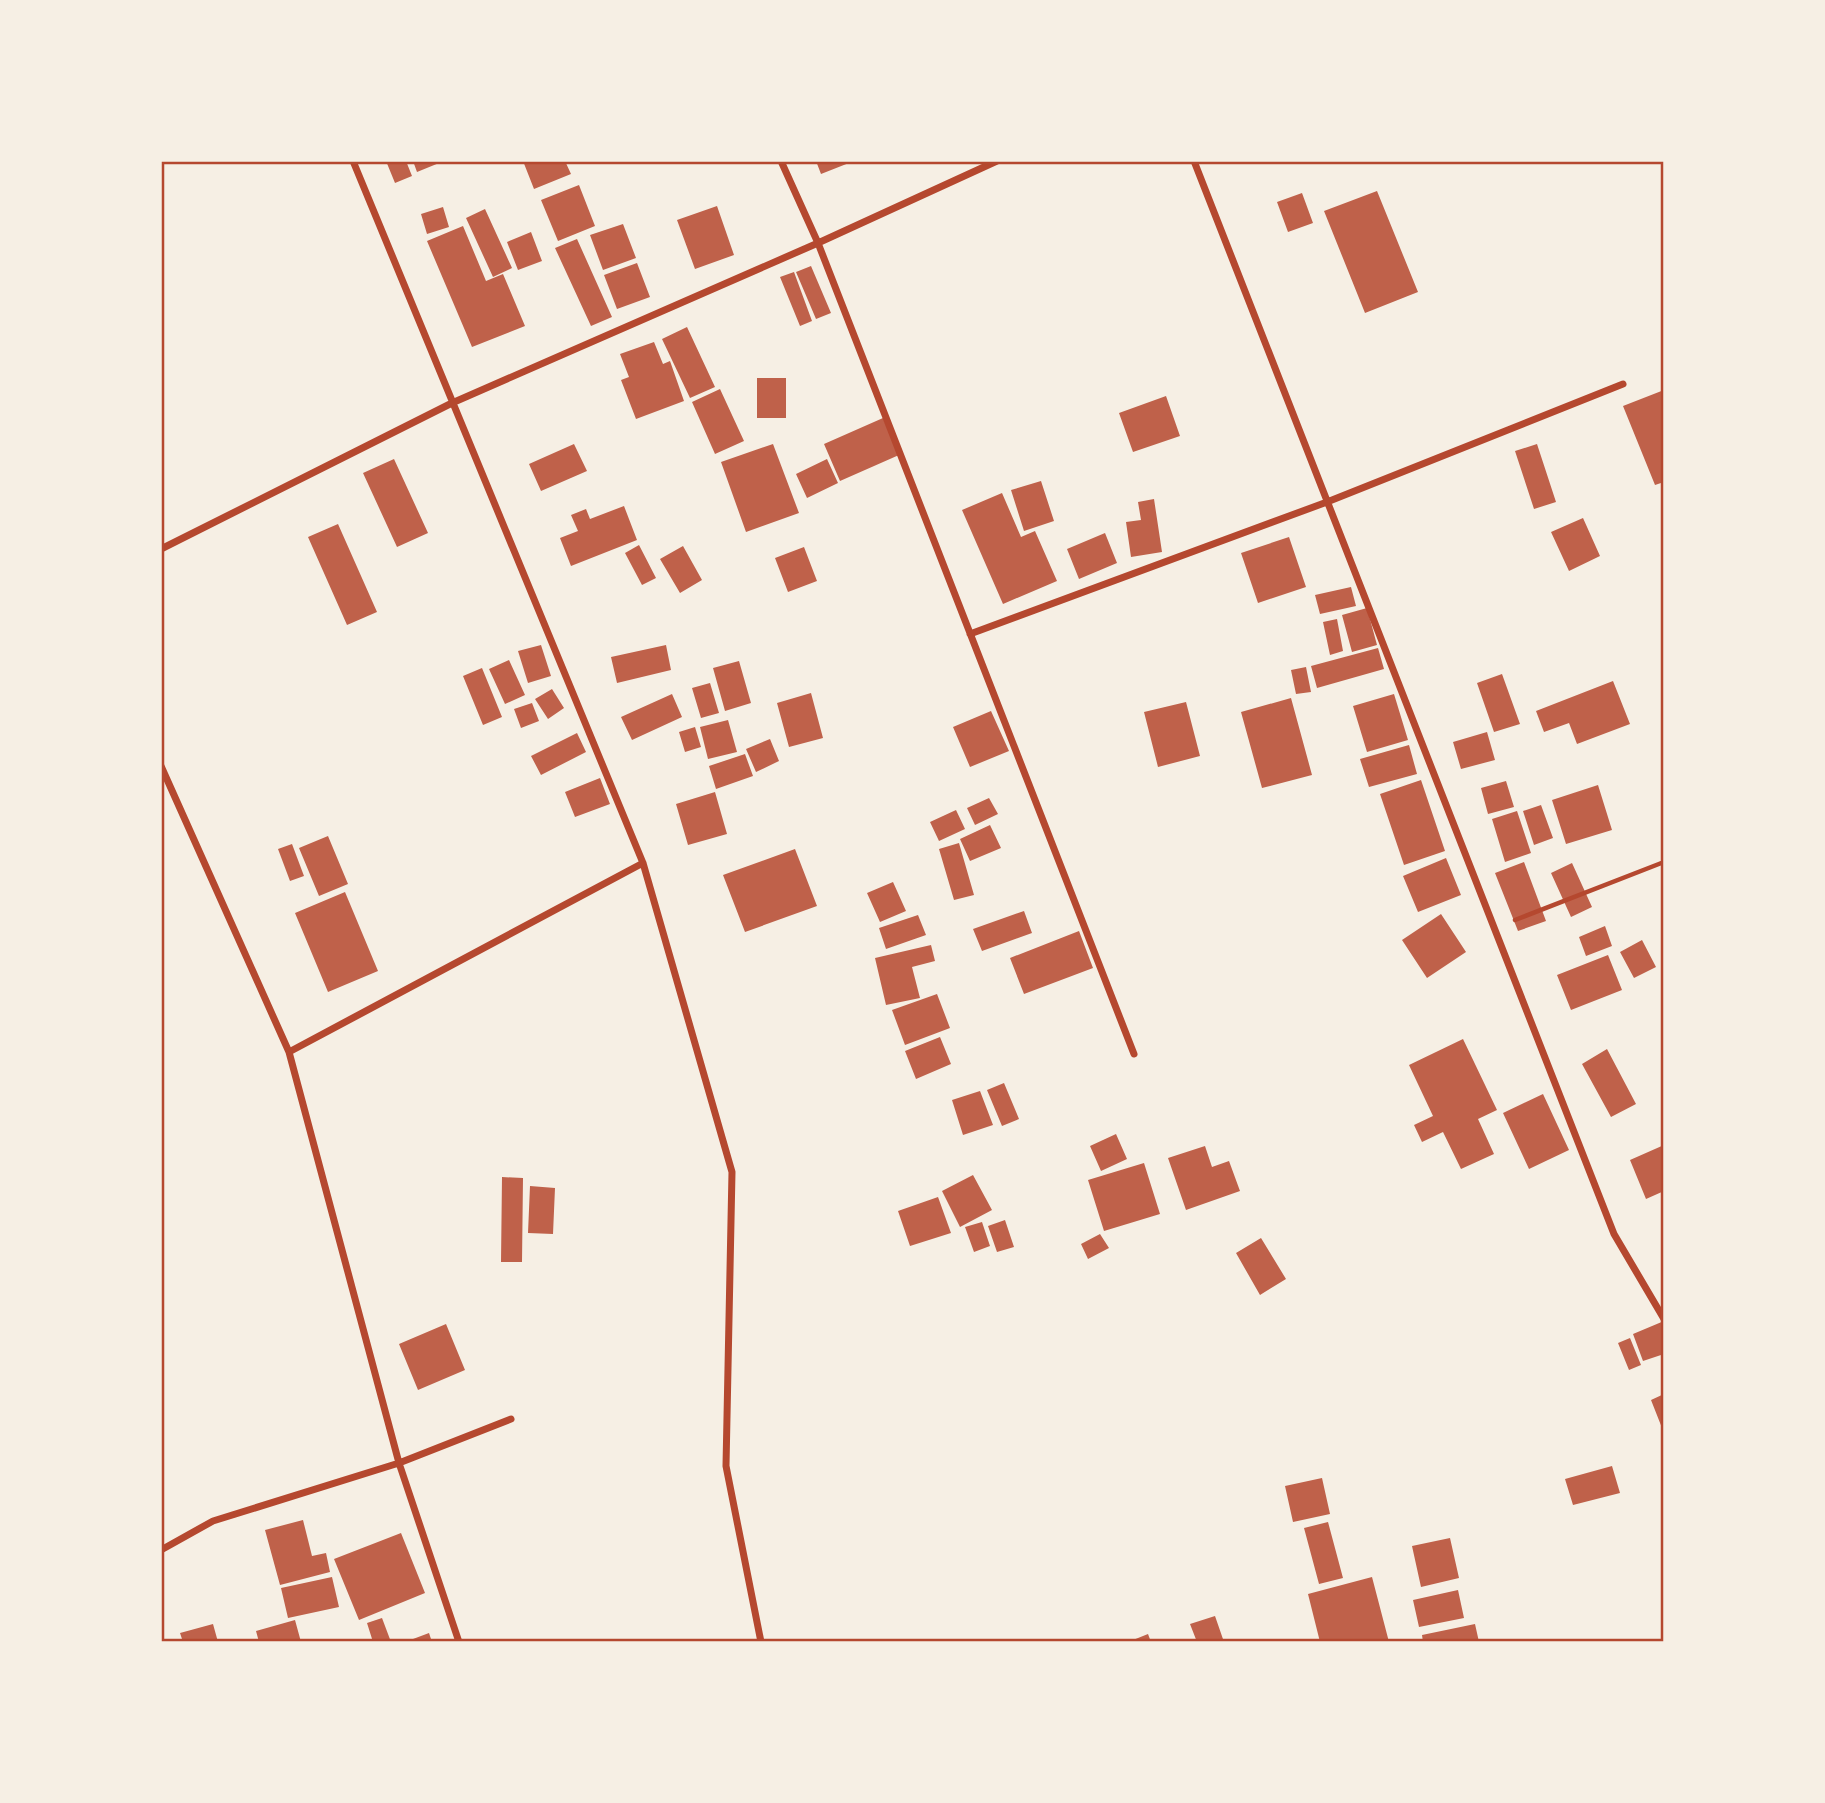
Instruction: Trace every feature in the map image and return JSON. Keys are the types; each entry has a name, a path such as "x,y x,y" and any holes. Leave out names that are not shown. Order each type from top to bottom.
{"street":[{"path":"353,161 643,863 732,1172 726,1466 761,1642"},
{"path":"781,161 818,243 1134,1054"},
{"path":"161,549 452,403 818,243 997,161"},
{"path":"1194,161 1614,1234 1664,1319"},
{"path":"970,634 1327,502 1623,384"},
{"path":"161,766 289,1052 399,1463 459,1642"},
{"path":"289,1052 643,863"},
{"path":"161,1550 213,1521 399,1463 512,1419"}],"path":[{"path":"1494,928 1664,862"}],"building":[{"path":"386,161 406,161 412,176 395,183"},
{"path":"413,161 444,161 417,172"},
{"path":"523,161 565,161 571,174 534,189"},
{"path":"816,161 854,161 821,174"},
{"path":"579,185 595,226 558,241 541,200"},
{"path":"1377,191 1418,292 1365,313 1324,211"},
{"path":"1302,193 1313,223 1288,232 1277,202"},
{"path":"717,206 734,255 695,269 677,220"},
{"path":"443,207 449,227 427,234 421,214"},
{"path":"485,209 512,268 493,277 466,218"},
{"path":"623,224 636,258 603,270 590,235"},
{"path":"463,226 486,281 503,274 525,326 472,347 427,241"},
{"path":"531,232 542,261 518,270 507,242"},
{"path":"577,239 612,317 591,326 555,248"},
{"path":"637,263 650,297 617,309 604,275"},
{"path":"811,266 831,313 816,319 796,272"},
{"path":"794,272 812,321 800,326 780,277"},
{"path":"687,327 715,387 690,398 662,339"},
{"path":"654,342 663,364 670,361 684,401 636,419 621,380 629,377 620,354"},
{"path":"757,378 786,378 786,418 757,418"},
{"path":"720,389 744,441 715,454 692,402"},
{"path":"1664,390 1664,482 1655,485 1623,406"},
{"path":"1166,396 1180,436 1133,452 1119,413"},
{"path":"883,418 899,455 840,481 824,444"},
{"path":"574,444 587,471 541,491 529,464"},
{"path":"773,444 799,513 746,532 721,462"},
{"path":"1537,444 1556,502 1534,509 1515,451"},
{"path":"394,459 428,533 397,547 363,473"},
{"path":"827,459 838,483 807,498 796,474"},
{"path":"1041,481 1054,521 1024,531 1011,490"},
{"path":"1002,493 1021,537 1035,531 1057,581 1003,604 962,510"},
{"path":"1154,499 1162,552 1131,557 1126,522 1141,520 1138,502"},
{"path":"624,506 637,540 571,566 560,538 578,531 571,515 586,509 590,519"},
{"path":"1583,518 1600,556 1569,571 1551,532"},
{"path":"338,524 377,612 347,625 308,537"},
{"path":"1105,533 1117,563 1079,579 1067,549"},
{"path":"1289,537 1306,587 1258,603 1241,553"},
{"path":"639,545 656,578 642,585 625,553"},
{"path":"683,546 702,580 680,593 660,559"},
{"path":"804,547 817,581 788,592 775,558"},
{"path":"1351,587 1356,606 1320,614 1315,595"},
{"path":"1367,608 1377,645 1352,652 1342,615"},
{"path":"1337,619 1343,651 1330,655 1323,622"},
{"path":"541,645 551,676 528,683 518,651"},
{"path":"666,645 671,670 617,683 611,657"},
{"path":"1378,648 1384,669 1317,688 1311,666"},
{"path":"509,660 525,695 505,704 489,669"},
{"path":"739,661 751,703 725,711 713,668"},
{"path":"1306,667 1311,692 1296,694 1291,670"},
{"path":"482,668 502,717 483,725 463,676"},
{"path":"1502,674 1520,724 1494,732 1477,683"},
{"path":"1613,681 1630,724 1577,744 1569,723 1544,732 1536,711"},
{"path":"710,683 719,713 701,718 692,688"},
{"path":"552,689 564,708 548,719 535,699"},
{"path":"811,693 823,738 789,747 777,703"},
{"path":"672,694 682,717 632,740 621,717"},
{"path":"1394,694 1408,740 1367,752 1353,706"},
{"path":"1291,698 1312,775 1262,788 1241,712"},
{"path":"1186,702 1200,756 1158,767 1144,712"},
{"path":"532,703 539,721 521,728 514,709"},
{"path":"991,711 1009,751 970,767 953,727"},
{"path":"728,720 737,752 708,759 700,727"},
{"path":"695,727 701,747 685,752 679,732"},
{"path":"1487,732 1495,760 1461,769 1453,742"},
{"path":"577,733 586,752 541,775 531,756"},
{"path":"770,739 779,761 756,772 746,749"},
{"path":"1409,745 1417,774 1369,787 1360,759"},
{"path":"745,754 753,776 716,789 709,766"},
{"path":"600,778 610,804 575,817 565,792"},
{"path":"1421,780 1445,851 1404,865 1380,794"},
{"path":"1506,781 1514,807 1488,814 1481,788"},
{"path":"1598,785 1612,830 1566,844 1552,800"},
{"path":"715,792 727,834 688,845 676,804"},
{"path":"989,798 998,814 975,825 967,808"},
{"path":"1541,805 1553,838 1534,845 1523,811"},
{"path":"956,810 965,829 939,841 930,822"},
{"path":"1517,811 1531,853 1505,862 1492,819"},
{"path":"990,825 1001,848 970,861 960,839"},
{"path":"328,836 348,884 319,896 299,848"},
{"path":"959,843 974,895 954,900 939,849"},
{"path":"292,844 304,876 290,881 278,849"},
{"path":"795,849 817,906 745,932 723,875"},
{"path":"1446,858 1461,895 1418,912 1403,876"},
{"path":"1524,862 1546,921 1518,931 1495,873"},
{"path":"1572,863 1592,907 1571,917 1551,873"},
{"path":"893,882 906,911 880,922 867,893"},
{"path":"345,892 378,971 328,992 295,913"},
{"path":"1024,911 1032,933 982,951 973,929"},
{"path":"1441,914 1466,952 1427,978 1402,940"},
{"path":"918,915 926,935 886,949 879,928"},
{"path":"1605,926 1612,946 1586,956 1579,937"},
{"path":"1079,931 1093,968 1024,994 1010,958"},
{"path":"1642,940 1656,967 1634,978 1620,952"},
{"path":"931,945 935,961 912,967 920,998 886,1005 875,958"},
{"path":"1608,955 1622,990 1571,1010 1557,975"},
{"path":"937,994 950,1028 905,1045 892,1010"},
{"path":"940,1037 951,1064 916,1079 905,1051"},
{"path":"1463,1039 1497,1110 1478,1119 1494,1154 1461,1169 1443,1132 1422,1142 1414,1125 1433,1116 1409,1065"},
{"path":"1607,1049 1636,1104 1611,1117 1582,1064"},
{"path":"1004,1083 1019,1119 1002,1126 987,1090"},
{"path":"980,1091 993,1125 963,1135 952,1100"},
{"path":"1543,1094 1569,1150 1529,1169 1503,1113"},
{"path":"1116,1134 1127,1159 1101,1171 1090,1146"},
{"path":"1664,1145 1664,1191 1646,1199 1630,1160"},
{"path":"1205,1146 1212,1167 1229,1161 1240,1191 1186,1210 1168,1158"},
{"path":"1144,1163 1160,1214 1104,1231 1088,1180"},
{"path":"973,1175 992,1210 960,1227 942,1191"},
{"path":"502,1177 523,1178 522,1262 501,1262"},
{"path":"530,1186 555,1188 553,1234 528,1233"},
{"path":"938,1197 951,1233 910,1246 898,1211"},
{"path":"1005,1220 1014,1247 997,1252 988,1226"},
{"path":"982,1222 990,1246 974,1252 965,1227"},
{"path":"1100,1234 1109,1248 1088,1259 1081,1244"},
{"path":"1261,1238 1286,1279 1260,1295 1236,1253"},
{"path":"1664,1321 1664,1354 1643,1361 1633,1334"},
{"path":"446,1324 465,1370 418,1390 399,1344"},
{"path":"1630,1338 1641,1365 1629,1370 1618,1343"},
{"path":"1664,1394 1664,1433 1651,1400"},
{"path":"1612,1466 1620,1493 1573,1505 1565,1479"},
{"path":"1322,1478 1330,1514 1293,1522 1285,1486"},
{"path":"303,1520 312,1556 326,1553 330,1572 280,1585 265,1530"},
{"path":"1328,1522 1343,1578 1319,1584 1304,1528"},
{"path":"401,1533 425,1593 359,1620 334,1559"},
{"path":"1450,1538 1459,1578 1421,1587 1412,1546"},
{"path":"332,1577 339,1607 288,1618 281,1588"},
{"path":"1372,1577 1389,1642 1320,1642 1308,1594"},
{"path":"1458,1590 1464,1618 1419,1627 1413,1600"},
{"path":"1215,1616 1224,1642 1197,1642 1190,1624"},
{"path":"382,1618 391,1642 373,1642 367,1623"},
{"path":"295,1620 301,1642 259,1642 256,1631"},
{"path":"213,1624 218,1642 183,1642 180,1633"},
{"path":"1475,1624 1479,1642 1423,1642 1422,1635"},
{"path":"429,1633 432,1642 405,1642"},
{"path":"1148,1634 1151,1642 1128,1642"}]}
